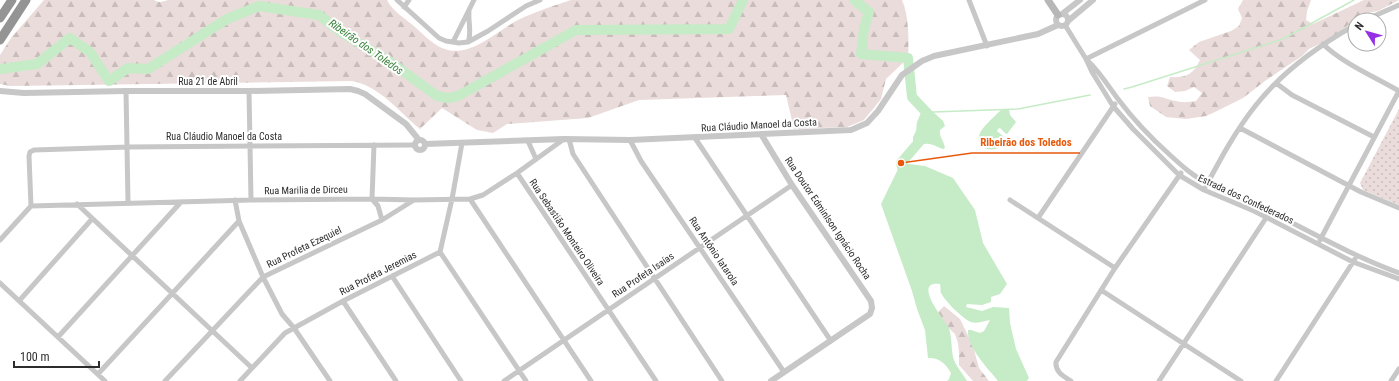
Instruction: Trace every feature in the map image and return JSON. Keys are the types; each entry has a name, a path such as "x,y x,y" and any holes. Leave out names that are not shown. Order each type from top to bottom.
{"highway":[{"path":"0,18 12,0"},
{"path":"0,40 26,0"}],"main road":[{"path":"1048,0 1060,14"}],"street":[{"path":"404,7 409,0"},
{"path":"453,42 474,0"},
{"path":"399,1 439,38 453,42 468,42 488,31 526,6 540,0"},
{"path":"969,0 987,46"},
{"path":"1060,14 1066,15 1064,24 1056,20 1060,14 1080,0"},
{"name":"Rua Cláudio Manoel da Costa","path":"30,206 29,156 30,152 34,150 128,147 374,145 416,142 417,149 420,150 425,144 566,139 630,140 695,138 851,130 867,123 878,111 902,75 922,61 934,56 1038,34 1064,24 1093,0"},
{"path":"1086,59 1205,0"},
{"path":"1383,12 1399,5"},
{"path":"468,42 470,35 468,20 469,9"},
{"name":"Estrada dos Confederados","path":"1064,24 1113,106 1133,129 1179,175 1204,190 1254,210 1353,262 1399,279"},
{"path":"1204,190 1240,128 1256,105 1276,83 1297,64 1323,44 1347,30"},
{"path":"1318,244 1399,91 1341,58 1330,51 1323,44"},
{"name":"Estrada dos Confederados","path":"1086,59 1096,69 1119,100 1138,122 1184,168 1208,184 1270,211 1357,256 1399,272"},
{"path":"1276,83 1292,95 1374,137"},
{"name":"Rua 21 de Abril","path":"0,92 350,90 366,94 406,124 416,142"},
{"path":"126,91 128,202"},
{"path":"249,91 251,200"},
{"path":"1038,218 1113,106 1119,100"},
{"path":"1240,128 1349,186 1382,202 1399,208"},
{"name":"Rua Doutor Edminlson Ignácio Rocha","path":"761,134 792,185 871,301 872,308 870,314 831,341"},
{"path":"695,138 831,341 771,381"},
{"path":"566,139 573,154 722,381"},
{"name":"Rua Marilia de Dirceu","path":"30,206 235,200 470,199 483,195 566,139"},
{"name":"Rua Antônio Iatarola","path":"630,140 641,161 784,372"},
{"path":"528,141 536,159"},
{"path":"462,143 452,199 440,252 526,381"},
{"path":"374,145 372,199 378,206 382,220"},
{"path":"1070,381 1055,368 1056,362 1115,268 1184,168"},
{"name":"Rua Sebastião Monteiro Oliveira","path":"517,173 656,381"},
{"name":"Rua Profeta Isaías","path":"504,381 792,185"},
{"path":"470,199 591,381"},
{"path":"235,200 239,221 263,277 282,314 294,328 330,381"},
{"path":"402,200 403,207"},
{"name":"Rua Profeta Ezequiel","path":"165,381 263,277 382,220 414,200"},
{"path":"1010,200 1115,268"},
{"path":"58,337 180,202"},
{"path":"77,204 252,368"},
{"path":"0,240 30,206"},
{"path":"1159,381 1270,211"},
{"path":"19,300 92,219"},
{"path":"98,374 239,221"},
{"name":"Rua Profeta Jeremias","path":"240,381 281,336 342,301 440,252"},
{"path":"1276,381 1357,256"},
{"path":"392,276 461,381"},
{"path":"0,283 105,381"},
{"path":"1102,290 1241,381"},
{"path":"342,301 396,381"},
{"path":"1391,381 1399,369"}],"green space":[{"path":"44,0 154,0 161,2 168,0 387,0 396,11 434,44 443,49 458,51 477,45 522,18 571,0 902,0 907,21 908,58 886,79 881,99 864,120 847,127 794,129 786,95 639,100 588,118 507,124 493,133 477,130 442,108 420,129 389,100 371,88 352,81 10,86 0,84 0,55 11,38"},
{"path":"1243,0 1311,0 1307,11 1306,20 1313,24 1364,0 1399,0 1378,11 1347,12 1347,26 1330,39 1309,49 1302,56 1243,98 1206,116 1186,119 1166,117 1150,106 1148,97 1160,97 1181,102 1196,101 1202,93 1194,87 1185,91 1175,92 1167,86 1170,77 1185,76 1195,69 1200,60 1189,50 1199,42 1231,31 1239,26 1242,18 1238,9"},
{"path":"1399,109 1399,205 1363,190 1360,183"},
{"path":"944,306 960,319 973,346 979,368 989,381 973,381 959,365 958,343 955,334 941,321 938,312"}],"shaded area":[{"path":"923,108 929,108 943,121 945,126 940,130 940,132 945,148 943,149 931,144 917,145 913,142 917,122"},
{"path":"1002,109 1009,109 1010,115 1016,122 1007,134 1000,128 998,129 997,131 1003,136 1001,147 997,149 984,148 979,142 980,133"},
{"path":"901,163 925,166 953,178 975,210 983,243 1007,284 1000,294 991,297 991,302 982,305 967,304 966,307 982,311 993,307 1009,308 1010,323 1016,349 1029,378 1027,381 998,381 978,357 971,344 968,330 980,333 984,331 990,320 974,323 964,317 954,309 943,296 940,284 932,284 929,288 929,294 932,302 948,326 954,360 967,381 947,381 951,373 947,367 939,360 928,358 925,330 881,204"}],"waterway":[{"name":"Ribeirão dos Toledos","path":"0,69 37,64 70,38 90,52 109,81 128,68 148,69 227,19 259,6 319,15 342,33 389,61 437,96 448,98 458,96 576,30 729,29 743,0"},
{"name":"Ribeirão dos Toledos","path":"854,0 869,12 864,29 861,54 908,58 912,97 926,112 928,120"},
{"path":"1124,89 1283,39 1354,0"},
{"path":"933,112 1018,109 1090,95"},
{"name":"Ribeirão dos Toledos","path":"904,175 901,163 925,135"}],"place":[{"name":"Ribeirão dos Toledos","path":"901,163"}]}
